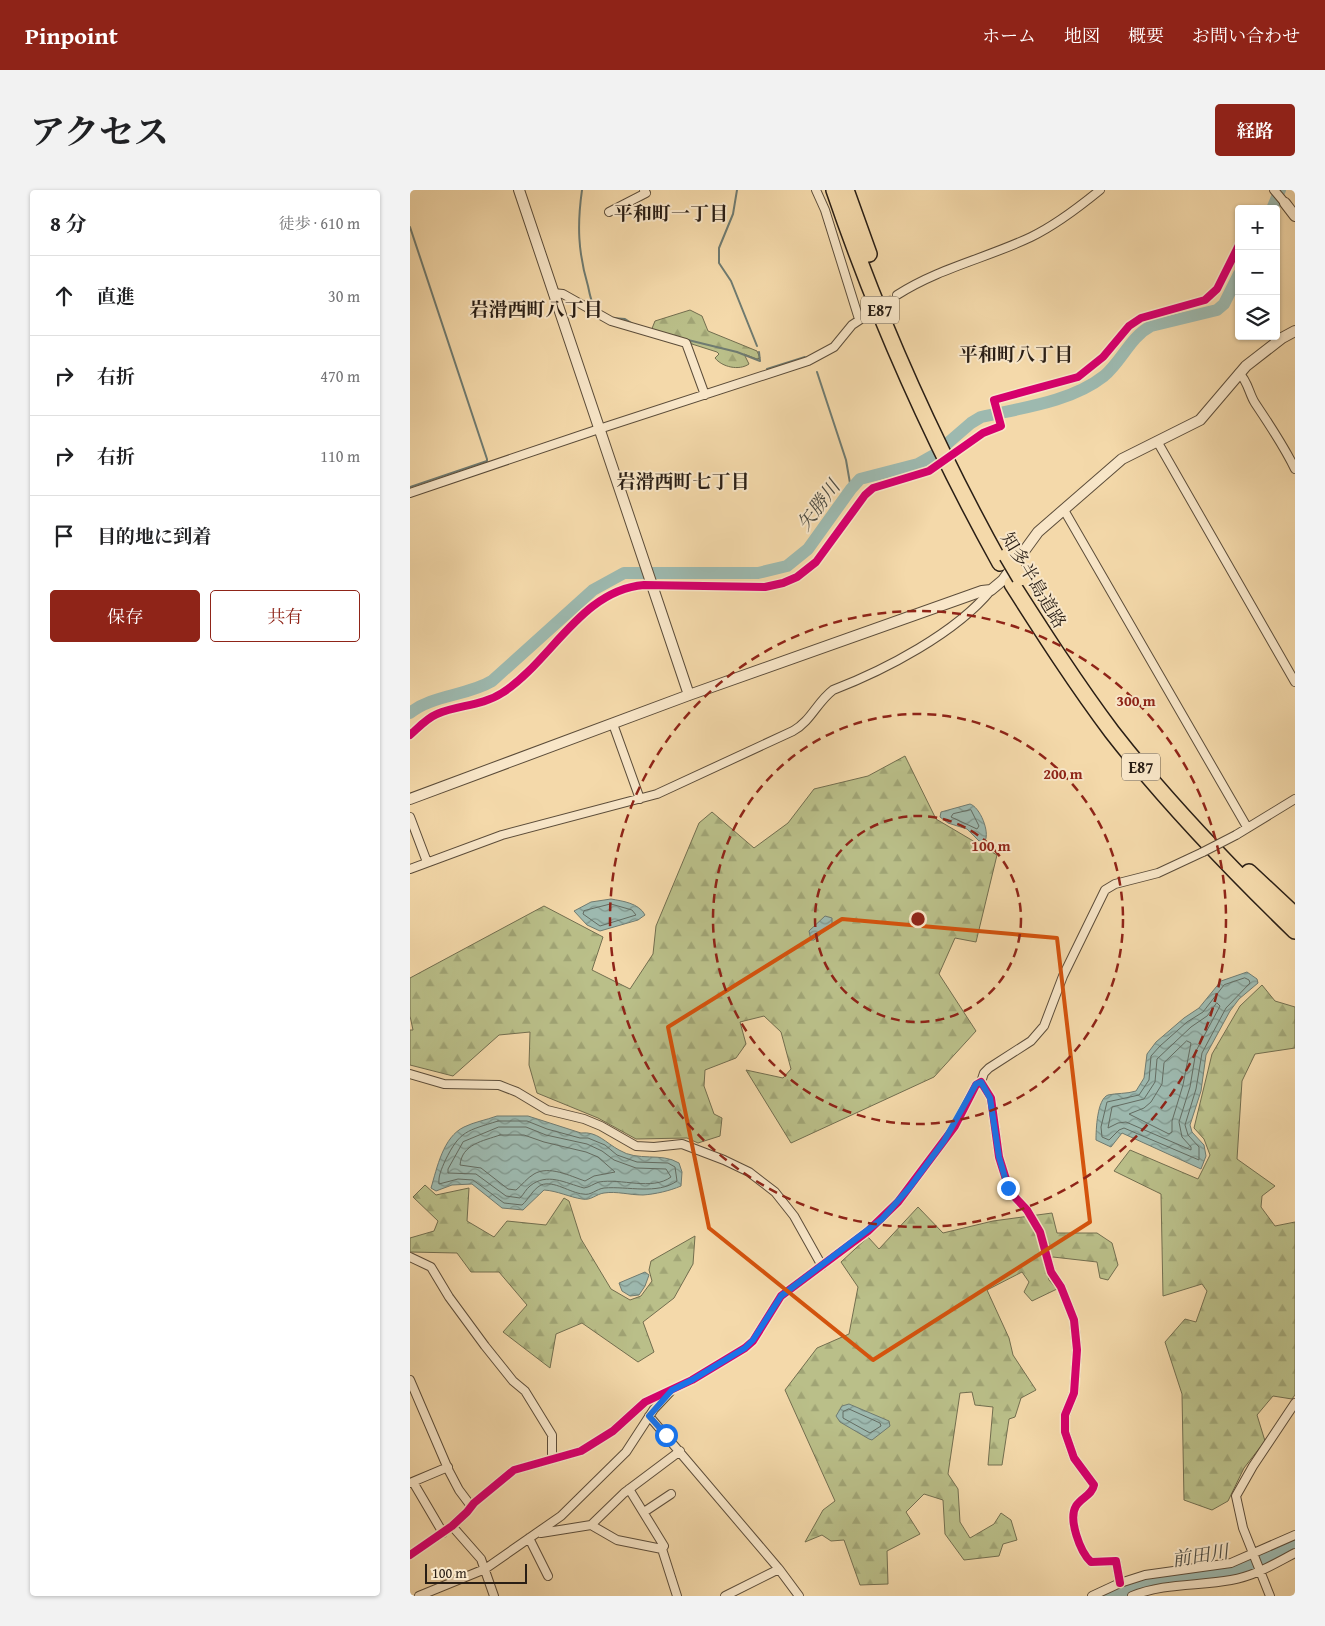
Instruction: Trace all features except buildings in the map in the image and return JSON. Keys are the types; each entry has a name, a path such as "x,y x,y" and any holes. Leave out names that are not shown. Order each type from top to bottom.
{"highway":[{"name":"知多半島道路","path":"836,191 880,312 957,473 1003,559 1075,681 1154,783 1223,860 1295,931"},
{"name":"知多半島道路","path":"1016,581 1082,674 1160,777 1230,854 1295,915"}],"street":[{"path":"519,190 689,695"},
{"path":"609,212 646,193 644,190"},
{"path":"816,190 825,210 859,319"},
{"path":"898,295 931,276 1046,229 1100,190"},
{"path":"1274,190 1295,216"},
{"path":"553,293 563,294 611,321 686,343 705,395"},
{"path":"410,493 824,354 834,347 859,319 870,312"},
{"path":"410,869 502,835 640,799 686,782 802,726 833,690 914,650 951,627 1003,580 1038,532 1122,459 1200,420 1239,373 1282,338 1295,331"},
{"path":"1239,373 1295,469"},
{"path":"1157,441 1295,682"},
{"path":"1064,510 1247,827"},
{"path":"410,799 689,695 974,594 991,590"},
{"path":"613,724 640,799"},
{"path":"410,1555 452,1526 471,1506 514,1470 582,1450 613,1431 645,1402 692,1380 745,1348 753,1340 781,1296 868,1231 898,1202 944,1141 976,1084 981,1082 984,1073 1032,1041 1044,1026 1063,976 1105,890 1115,884 1158,873 1203,852 1236,836 1247,827 1295,799"},
{"path":"410,817 427,862"},
{"path":"410,1074 444,1084 499,1085 517,1092 547,1110 584,1119 601,1126 636,1146 654,1147 682,1144 724,1160 749,1172 775,1192 794,1216 822,1266"},
{"path":"981,1082 990,1098 999,1157 1010,1192 1027,1210 1040,1232 1051,1272 1061,1287 1074,1320 1077,1350 1074,1393 1065,1415 1065,1432 1074,1458 1094,1484 1090,1494 1075,1508 1073,1515 1076,1532 1085,1554 1091,1562 1116,1562 1120,1583"},
{"path":"410,1257 427,1263 431,1267 449,1297 486,1346 513,1380 525,1391 552,1435 552,1458"},
{"path":"410,1380 459,1490 471,1506"},
{"path":"419,1596 485,1569 561,1516 590,1485 623,1455 649,1416 672,1390"},
{"path":"410,1405 418,1401"},
{"path":"1270,1596 1237,1508 1236,1496 1253,1466 1295,1403"},
{"path":"649,1416 779,1569 799,1596"},
{"path":"532,1537 591,1525 630,1489 680,1451"},
{"path":"443,1533 412,1482 448,1467"},
{"path":"630,1489 664,1546 662,1549 677,1596"},
{"path":"644,1512 671,1494"},
{"path":"591,1525 618,1540 662,1549"},
{"path":"452,1526 477,1554 485,1569 494,1596"},
{"path":"1092,1596 1120,1583 1155,1573 1221,1566 1254,1556 1295,1535"},
{"path":"532,1537 548,1576"},
{"path":"1132,1596 1159,1588 1233,1580 1295,1553"},
{"path":"725,1596 779,1569"}],"highlighted area":[{"path":"842,919 1057,938 1090,1222 873,1360 709,1228 668,1027"}],"green space":[{"path":"690,310 702,316 708,331 757,351 760,358 757,359 744,354 749,364 736,368 726,366 715,358 719,354 717,352 651,331 655,321"},
{"path":"905,756 936,819 997,855 976,942 955,938 939,974 976,1031 934,1077 791,1143 746,1070 783,1078 791,1069 781,1032 764,1016 740,1022 746,1044 736,1058 705,1070 704,1086 714,1114 722,1118 720,1136 698,1143 687,1138 636,1139 598,1118 537,1093 529,1065 530,1032 499,1035 453,1076 410,1065 410,1030 413,1030 410,1016 410,978 544,906 603,937 592,970 630,989 653,954 656,926 699,823 712,812 754,848 788,823 814,789 868,776"},
{"path":"1262,985 1275,1001 1295,1007 1295,1048 1255,1054 1242,1081 1237,1159 1275,1186 1262,1196 1261,1207 1275,1226 1295,1222 1295,1395 1292,1399 1273,1396 1257,1415 1265,1441 1244,1468 1228,1501 1212,1510 1184,1500 1182,1394 1165,1342 1185,1319 1196,1322 1207,1291 1202,1284 1163,1296 1161,1194 1114,1171 1130,1150 1198,1179 1210,1155 1204,1139 1194,1128 1212,1054 1240,1006"},
{"path":"425,1185 436,1195 469,1188 467,1221 494,1237 507,1221 546,1225 564,1198 569,1201 581,1239 611,1289 630,1300 641,1296 652,1281 649,1270 651,1261 695,1236 693,1264 674,1298 643,1322 654,1352 638,1362 582,1323 556,1334 550,1368 503,1332 527,1305 499,1272 471,1272 457,1253 410,1252 410,1238 434,1231 438,1221 413,1197"},
{"path":"918,1207 943,1233 993,1221 1052,1213 1057,1233 1097,1233 1112,1243 1118,1265 1108,1280 1100,1278 1097,1262 1053,1257 1045,1262 1049,1280 1057,1289 1032,1301 1024,1292 1029,1282 1022,1272 987,1290 1009,1338 1013,1355 1036,1390 1021,1398 1015,1417 1009,1419 1002,1465 988,1465 993,1407 975,1405 972,1392 960,1393 948,1474 958,1489 960,1522 970,1538 994,1524 1001,1513 1011,1520 1017,1540 1003,1544 999,1556 964,1560 945,1534 943,1500 924,1494 906,1512 920,1534 887,1551 888,1584 860,1585 844,1540 831,1541 822,1535 805,1542 823,1510 835,1501 785,1390 817,1348 849,1334 858,1287 841,1262 868,1237 879,1249"}],"water":[{"path":"970,804 974,806 983,820 986,832 985,841 979,841 967,829 948,823 940,817 941,812"},
{"path":"611,899 635,905 645,915 638,920 600,931 587,925 574,911 591,902"},
{"path":"825,916 832,918 832,924 814,940 811,940 809,931"},
{"path":"1247,972 1257,979 1258,983 1239,999 1230,1011 1206,1055 1201,1091 1190,1125 1192,1132 1204,1145 1206,1156 1201,1169 1122,1133 1111,1147 1096,1140 1099,1108 1104,1098 1108,1095 1136,1091 1144,1078 1147,1054 1156,1042 1199,1008 1221,981"},
{"path":"497,1116 528,1116 581,1133 592,1134 626,1154 672,1160 679,1163 682,1172 681,1186 653,1194 609,1193 585,1199 544,1190 523,1210 502,1208 472,1184 452,1185 436,1191 431,1188 442,1154 451,1138 464,1127"},
{"path":"645,1272 649,1275 639,1295 630,1296 622,1291 619,1283"},
{"path":"849,1404 889,1421 890,1426 872,1440 869,1439 840,1422 836,1416 842,1406"}],"waterway":[{"path":"582,190 579,215 580,250 591,300 599,310"},
{"path":"737,190 733,214 719,248 719,263 731,281 757,346"},
{"name":"矢勝川","path":"1274,205 1280,190"},
{"path":"410,227 487,459 487,461 410,487"},
{"name":"矢勝川","path":"410,713 428,703 472,690 492,681 593,590 624,573 758,573 787,566 808,549 860,479 918,464 934,455 971,423 981,417 1045,403 1091,385 1110,370 1137,336 1151,326 1217,310 1224,304 1235,282"},
{"path":"612,318 625,319 633,324"},
{"path":"688,340 737,352 760,361"},
{"path":"759,352 760,361"},
{"path":"767,369 805,357"},
{"path":"817,372 846,460 851,489"},
{"name":"前田川","path":"1110,1596 1146,1582 1233,1571 1295,1545"}],"tunnel":[{"path":"876,309 897,295"}],"cycle path":[{"path":"410,735 437,714 478,703 502,693 520,680 584,613 602,600 622,590 644,585 765,587 783,583 797,577 816,562 865,495 873,488 929,471 983,433 1001,426 994,400 1078,377 1103,357 1129,326 1141,318 1205,300 1217,289 1236,250"},
{"path":"410,1555 452,1526 474,1503 514,1470 581,1451 613,1431 645,1402 692,1380 745,1348 753,1341 781,1296 868,1231 898,1202 955,1126 976,1085 981,1082 991,1098 999,1157 1010,1192 1027,1210 1040,1232 1051,1272 1061,1287 1074,1320 1077,1350 1074,1393 1065,1415 1065,1432 1074,1458 1094,1485 1091,1491 1076,1506 1073,1519 1076,1535 1083,1551 1091,1562 1116,1561 1120,1583"}],"district":[{"name":"平和町一丁目","path":"671,213"},
{"name":"岩滑西町八丁目","path":"536,309"},
{"name":"平和町八丁目","path":"1016,354"},
{"name":"岩滑西町七丁目","path":"683,481"}],"route":[{"path":"666,1435 649,1416 659,1403 672,1390 745,1348 753,1340 776,1301 781,1296 882,1219 910,1187 955,1126 976,1084 981,1082 990,1098 999,1157 1008,1188"}]}
